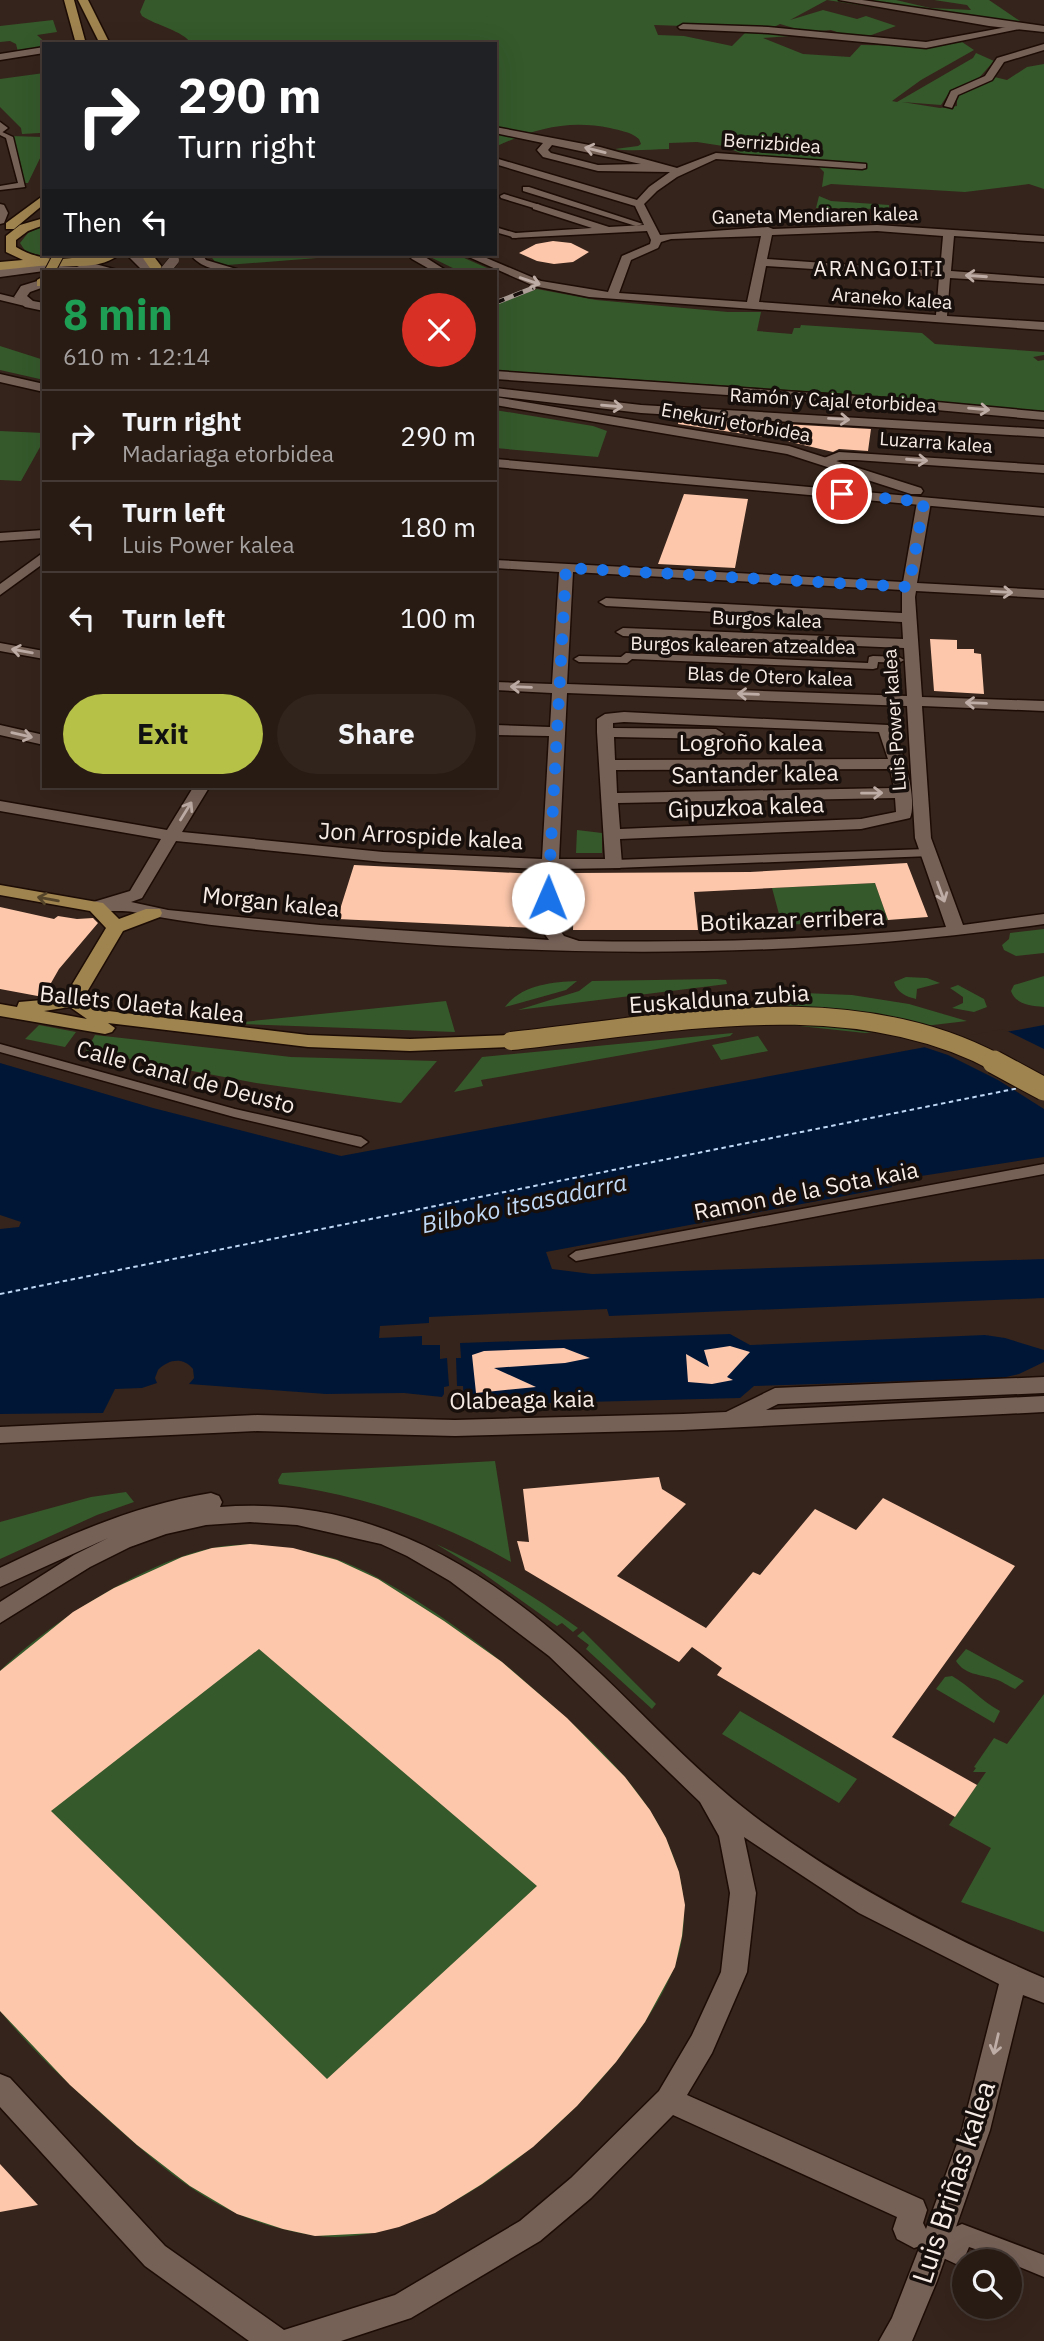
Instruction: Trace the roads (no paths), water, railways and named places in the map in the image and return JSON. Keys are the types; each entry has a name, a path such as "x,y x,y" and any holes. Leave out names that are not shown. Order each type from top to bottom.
{"main road":[{"path":"844,0 1043,29"},
{"path":"76,1 83,42"},
{"path":"76,1 97,42"},
{"path":"76,1 104,42"},
{"path":"3,238 42,200"},
{"path":"3,238 41,220"},
{"path":"3,238 16,253 48,267"},
{"path":"0,273 74,266 107,256"},
{"path":"134,256 149,270"},
{"path":"147,256 154,267 160,270"},
{"path":"0,266 74,266 107,270"},
{"path":"37,307 20,297 25,289 42,282"},
{"path":"0,381 42,391"},
{"name":"Enekuri etorbidea","path":"497,403 789,450 916,491 1008,503"},
{"name":"Enekuri etorbidea","path":"497,403 797,457 840,473 847,489"},
{"path":"497,462 1044,506"},
{"path":"497,462 1044,512"},
{"path":"847,489 868,496"},
{"name":"Morgan kalea","path":"0,890 101,906"},
{"path":"74,997 116,927 144,905"},
{"path":"101,906 116,927"},
{"name":"Ballets Olaeta kalea","path":"0,1001 45,1006 66,1002 74,997 79,1006 95,1015 278,1038 354,1044 510,1041"},
{"name":"Ballets Olaeta kalea","path":"0,1010 160,1034 222,1039 278,1038"},
{"name":"Euskalduna zubia","path":"510,1041 771,1015 842,1017 909,1029 944,1040 1010,1068 1044,1089"}],"street":[{"path":"683,27 823,34 916,45 1024,27"},
{"path":"949,106 954,93 989,78 1000,60 1044,47"},
{"path":"0,57 42,50"},
{"path":"0,188 22,184 9,137 1,129"},
{"path":"497,130 577,146 681,172"},
{"path":"550,142 543,148 547,155 598,168 661,167"},
{"name":"Berrizbidea","path":"601,192 646,192 701,160 722,155 862,166"},
{"path":"497,162 639,204 654,233 654,246 626,258 612,296"},
{"path":"526,189 639,225"},
{"name":"Berrizbidea","path":"639,204 646,192"},
{"path":"504,196 608,230"},
{"path":"0,207 3,213 0,220"},
{"name":"Ganeta Mendiaren kalea","path":"654,233 670,236 768,230 877,228 1044,239"},
{"path":"497,230 516,236 608,230 654,233"},
{"path":"752,306 768,230"},
{"path":"941,319 949,232"},
{"path":"198,256 202,262 233,270"},
{"path":"418,256 416,257 439,270"},
{"name":"Araneko kalea","path":"473,256 538,284 612,296 1044,326"},
{"path":"761,261 1044,281"},
{"path":"0,289 25,289"},
{"path":"0,297 37,307"},
{"path":"497,374 1036,413"},
{"name":"Ramón y Cajal etorbidea","path":"497,392 610,406 1044,433"},
{"name":"Luzarra kalea","path":"825,460 839,456 866,457 1044,469"},
{"name":"Luis Power kalea","path":"924,502 909,587 910,644 923,838 956,932"},
{"path":"0,537 42,534"},
{"path":"0,591 42,558"},
{"path":"497,564 1044,594"},
{"path":"566,568 547,925 558,940 587,946"},
{"path":"606,602 909,618"},
{"name":"Burgos kalea","path":"623,632 910,644"},
{"path":"0,647 42,655"},
{"name":"Burgos kalearen atzealdea","path":"579,659 627,660 626,656 873,666 873,659 899,660"},
{"name":"Blas de Otero kalea","path":"497,685 1044,706"},
{"path":"614,864 605,719 615,717 883,727 891,736 903,793"},
{"path":"0,730 42,740"},
{"path":"497,730 557,732"},
{"name":"Logroño kalea","path":"607,765 896,764"},
{"path":"144,905 170,836 201,788"},
{"name":"Santander kalea","path":"608,798 903,793"},
{"name":"Gipuzkoa kalea","path":"612,834 861,824 904,815 903,793"},
{"name":"Jon Arrospide kalea","path":"0,806 170,836 356,856 614,864 927,853"},
{"name":"Morgan kalea","path":"101,906 144,905 290,929 541,945"},
{"name":"Botikazar erribera","path":"541,945 791,943 901,938 1044,919"},
{"name":"Calle Canal de Deusto","path":"0,1048 234,1113 361,1142"},
{"name":"Ramon de la Sota kaia","path":"576,1256 1044,1169"},
{"path":"726,1419 775,1396 1044,1385"},
{"name":"Olabeaga kaia","path":"0,1435 257,1423 455,1428 1044,1404"},
{"path":"0,1578 114,1524 175,1507 237,1499 306,1505 337,1514 422,1554 470,1584 557,1650 618,1704 706,1792 783,1851 886,1916 1044,1991"},
{"path":"0,1614 91,1554 177,1521 225,1513 263,1512 310,1517 393,1540"},
{"path":"293,2341 401,2308 530,2231 581,2188 669,2100 702,2044 734,1972 743,1893 731,1834 706,1792"},
{"name":"Luis Briñas kalea","path":"894,2341 922,2281 976,2130 1014,1978"},
{"path":"0,2087 155,2256 274,2341"},
{"path":"669,2100 913,2210 907,2230 914,2234"},
{"path":"948,2250 956,2254 962,2234 1044,2266"}],"water":[{"name":"Bilboko itsasadarra","path":"1044,1025 1044,1157 889,1181 892,1187 546,1252 552,1269 592,1274 1044,1259 1044,1298 609,1316 607,1309 429,1317 429,1323 380,1326 379,1338 422,1336 422,1345 440,1345 440,1359 447,1358 449,1386 444,1387 442,1397 404,1393 326,1394 189,1384 194,1378 193,1369 176,1361 158,1370 155,1378 157,1383 142,1388 115,1389 103,1413 0,1414 0,1229 19,1227 21,1222 0,1215 0,1063 153,1108 341,1156"},
{"path":"730,1334 750,1345 985,1335 1044,1350 1044,1362 1019,1374 1002,1378 754,1386 740,1398 464,1405 463,1386 457,1386 456,1358 461,1358 460,1343"}],"railway":[{"path":"497,302 533,288"}],"district":[{"name":"ARANGOITI","path":"879,268"}]}
